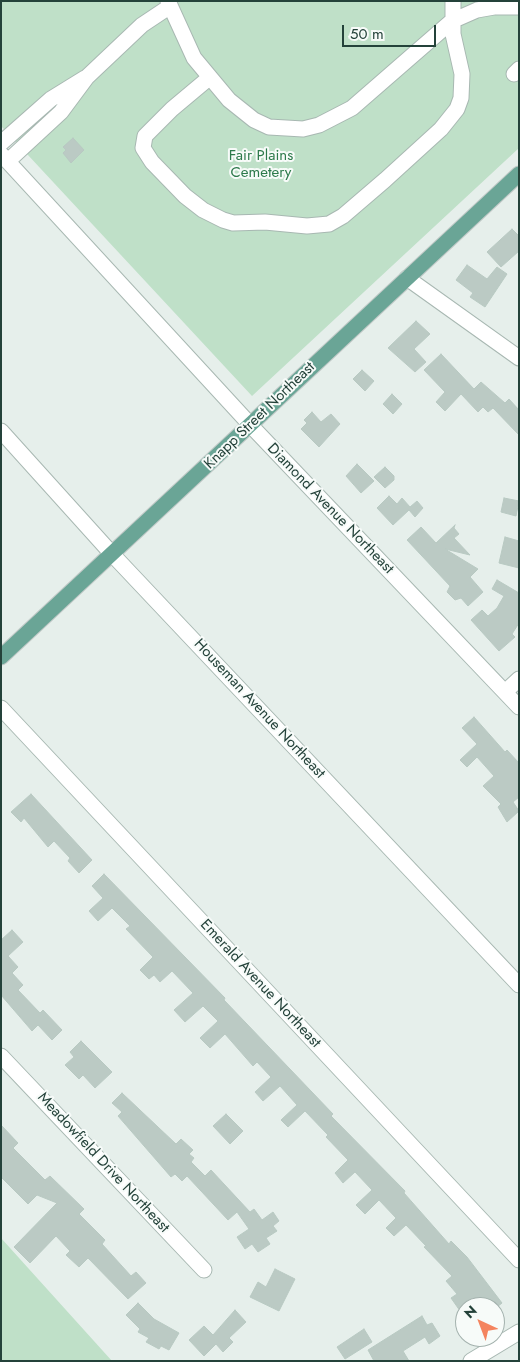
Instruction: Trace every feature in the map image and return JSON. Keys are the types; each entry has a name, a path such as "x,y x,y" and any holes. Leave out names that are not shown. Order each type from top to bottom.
{"main road":[{"name":"Knapp Street Northeast","path":"1,658 519,174"}],"street":[{"path":"209,78 156,124 145,136 142,148 152,162 203,210 223,220 238,223 265,222 307,226 329,224 343,216 385,180 441,129 457,109 461,98 462,74 452,21 453,1"},
{"path":"3,154 64,108 87,77 142,25 169,4 194,58 229,100 254,120 269,127 303,129 318,125 352,108 452,21 477,10 494,6 519,7"},
{"name":"Diamond Avenue Northeast","path":"3,154 250,424 519,707"},
{"path":"408,278 519,358"},
{"name":"Houseman Avenue Northeast","path":"1,431 112,554 519,985"},
{"path":"505,692 519,679"},
{"name":"Emerald Avenue Northeast","path":"1,708 519,1260"},
{"name":"Meadowfield Drive Northeast","path":"1,1056 204,1270"},
{"path":"471,1361 519,1332"}],"green space":[{"name":"Fair Plains Cemetery","path":"1,1 519,1 519,148 252,396 1,126"},
{"path":"1,1238 112,1361 1,1361"}],"building":[{"path":"73,138 84,150 71,163 63,153 66,150 63,147"},
{"path":"512,229 519,236 519,251 501,267 487,252"},
{"path":"467,265 487,279 497,267 507,274 485,307 470,297 473,293 456,280"},
{"path":"416,321 430,334 414,349 426,362 415,372 388,348"},
{"path":"441,354 474,389 481,382 505,403 509,399 519,410 519,435 493,408 488,412 483,407 478,412 461,394 445,411 436,402 445,392 424,370"},
{"path":"362,370 374,381 365,391 353,379"},
{"path":"392,394 402,404 393,414 383,404"},
{"path":"312,412 321,422 331,414 340,424 319,447 301,429 307,423 304,420"},
{"path":"357,464 374,481 361,493 346,476"},
{"path":"385,467 394,476 394,480 385,488 374,477"},
{"path":"389,496 397,504 402,498 410,507 417,501 423,508 415,517 409,510 393,525 377,508"},
{"path":"504,498 519,501 516,516 501,512"},
{"path":"455,525 454,528 459,534 454,538 470,555 445,549 478,569 470,577 483,592 468,606 461,598 455,600 447,592 450,586 407,540 421,527 436,543"},
{"path":"505,537 519,541 519,568 499,563"},
{"path":"497,580 519,593 519,623 512,634 515,637 499,651 471,620 482,610 488,616 497,608 504,596 492,589"},
{"path":"474,717 505,752 507,750 519,763 519,797 513,802 519,811 507,822 498,807 501,804 483,786 494,776 477,757 467,767 460,760 477,744 462,728"},
{"path":"31,794 92,860 79,873 68,861 70,858 54,841 48,847 24,818 21,822 11,812"},
{"path":"104,874 225,998 224,1000 333,1114 331,1116 405,1191 404,1193 449,1244 451,1241 467,1257 497,1297 455,1297 455,1304 451,1298 457,1294 446,1281 452,1276 406,1225 394,1236 386,1228 396,1218 379,1200 365,1214 356,1205 372,1190 355,1172 343,1183 335,1173 348,1160 326,1137 328,1135 305,1111 288,1127 281,1120 297,1105 280,1086 263,1101 255,1092 271,1077 257,1062 253,1066 225,1034 210,1048 200,1038 218,1021 203,1006 185,1022 174,1010 193,993 172,971 160,982 154,975 149,979 140,970 153,957 126,929 130,926 112,908 98,921 89,911 103,898 92,886"},
{"path":"12,930 23,942 8,956 18,967 12,973 23,985 18,990 40,1013 43,1010 62,1030 52,1040 38,1025 32,1031 1,995 1,940"},
{"path":"81,1041 112,1072 95,1088 83,1075 79,1079 65,1065 74,1057 70,1052"},
{"path":"122,1093 176,1144 181,1139 193,1150 189,1154 194,1158 191,1162 205,1176 211,1170 250,1212 254,1209 262,1220 273,1212 279,1221 273,1226 277,1231 266,1238 270,1244 258,1252 252,1244 245,1249 237,1237 249,1229 237,1212 228,1220 187,1176 182,1181 175,1174 171,1177 118,1116 122,1112 112,1103"},
{"path":"226,1114 243,1131 230,1144 213,1126"},
{"path":"1,1125 18,1143 13,1148 45,1180 50,1176 84,1209 79,1214 105,1240 102,1244 131,1276 136,1272 146,1283 128,1299 88,1258 79,1267 66,1255 70,1251 56,1236 30,1263 14,1247 57,1203 37,1195 28,1204 1,1177"},
{"path":"275,1269 295,1279 279,1311 250,1297 258,1282 266,1287"},
{"path":"138,1303 154,1319 179,1333 169,1350 161,1346 159,1349 146,1342 149,1338 138,1332 140,1329 126,1315"},
{"path":"235,1310 246,1322 229,1338 233,1342 223,1352 216,1344 204,1356 189,1340 204,1326 213,1335"},
{"path":"422,1316 427,1325 432,1323 440,1336 429,1344 425,1337 403,1351 409,1361 374,1361 368,1350"},
{"path":"364,1329 372,1342 345,1359 337,1347"}]}
